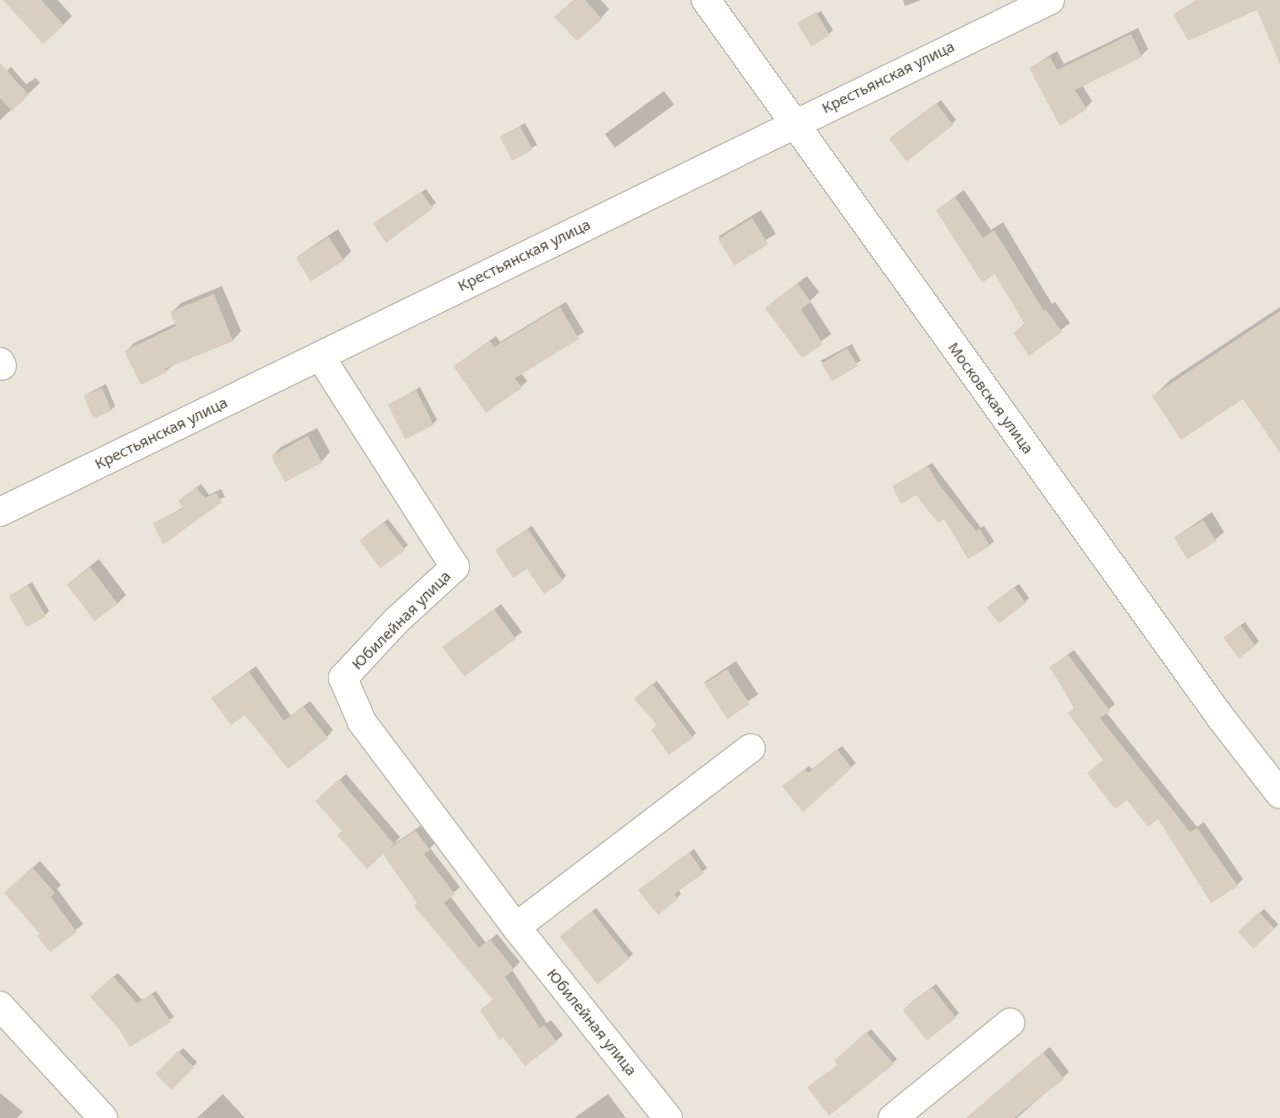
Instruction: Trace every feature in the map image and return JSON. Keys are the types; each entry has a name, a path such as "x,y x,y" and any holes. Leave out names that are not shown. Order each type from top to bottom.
{"street":[{"name":"Московская улица","path":"706,0 1221,718 1280,794"},
{"name":"Крестьянская улица","path":"0,512 794,123 1050,0"},
{"name":"Юбилейная улица","path":"320,356 455,567 396,622 343,678 362,722 516,926 668,1118"},
{"path":"516,926 750,748"},
{"path":"0,1006 104,1118"},
{"path":"893,1118 1010,1023"}],"shaded area":[{"path":"0,0 1280,0 1280,1118 0,1118"}],"building":[{"path":"3,0 41,0 64,25 43,44"},
{"path":"573,0 585,0 602,19 577,41 554,17"},
{"path":"1197,0 1280,0 1280,64 1257,10 1188,41 1173,14"},
{"path":"816,12 830,35 811,46 797,23"},
{"path":"1131,34 1142,57 1075,90 1087,109 1060,126 1029,68 1050,57 1057,70"},
{"path":"0,63 29,95 12,111 0,98"},
{"path":"936,103 953,125 907,161 890,139"},
{"path":"520,126 533,150 512,161 500,137"},
{"path":"421,192 433,208 386,243 373,223"},
{"path":"955,197 983,238 994,230 1044,311 1046,310 1062,332 1029,356 1013,333 1025,325 995,274 982,283 936,210"},
{"path":"752,218 768,244 735,265 718,239"},
{"path":"329,237 344,261 311,281 296,258"},
{"path":"797,283 811,302 801,309 823,344 802,358 765,308"},
{"path":"214,294 233,341 165,369 167,372 141,385 124,351 176,326 170,312"},
{"path":"560,307 579,339 515,378 522,388 486,413 453,366 490,341 494,347"},
{"path":"1280,311 1280,453 1243,399 1181,440 1152,396"},
{"path":"847,348 858,366 832,381 821,363"},
{"path":"102,388 112,411 93,419 84,396"},
{"path":"416,390 434,425 405,439 387,405"},
{"path":"308,436 322,462 285,482 271,456"},
{"path":"928,466 938,483 976,531 980,529 990,546 968,559 944,519 938,523 916,495 901,504 892,486"},
{"path":"196,487 205,498 216,493 222,502 163,545 153,523 183,509 178,501"},
{"path":"1203,520 1216,541 1187,559 1174,538"},
{"path":"384,522 405,550 380,569 359,541"},
{"path":"528,529 563,581 544,594 527,569 513,578 495,550"},
{"path":"90,567 118,604 95,621 67,584"},
{"path":"28,585 46,616 27,627 9,596"},
{"path":"1014,587 1026,603 999,623 987,607"},
{"path":"494,609 516,639 464,677 442,647"},
{"path":"1240,625 1256,646 1239,658 1223,638"},
{"path":"1068,655 1110,711 1100,718 1190,832 1197,828 1238,886 1211,903 1158,819 1148,827 1127,800 1115,809 1087,773 1103,760 1068,713 1075,707 1049,667"},
{"path":"727,669 750,704 727,719 704,684"},
{"path":"249,672 284,721 303,706 328,738 288,769 245,715 231,725 211,698"},
{"path":"652,683 693,738 669,755 651,730 657,725 634,699"},
{"path":"837,749 852,768 803,812 782,786 804,769 808,773"},
{"path":"339,779 394,844 389,849 415,830 430,850 424,854 455,894 444,903 479,948 490,939 514,969 505,977 540,1028 544,1025 557,1042 525,1066 503,1037 500,1040 480,1010 493,1000 414,906 417,903 383,854 367,869 337,835 342,831 315,801"},
{"path":"689,852 704,873 674,894 678,899 658,915 638,890"},
{"path":"32,867 55,893 51,897 77,932 50,952 37,936 40,934 4,893"},
{"path":"592,911 630,959 597,984 560,936"},
{"path":"1259,912 1275,929 1253,949 1238,932"},
{"path":"113,976 137,1003 152,994 171,1022 130,1047 119,1029 90,997"},
{"path":"932,987 956,1018 927,1041 903,1010"},
{"path":"866,1032 894,1064 829,1116 807,1087 837,1065 834,1061"},
{"path":"178,1051 194,1067 172,1090 155,1074"},
{"path":"1043,1052 1064,1079 1014,1118 966,1118"}]}
